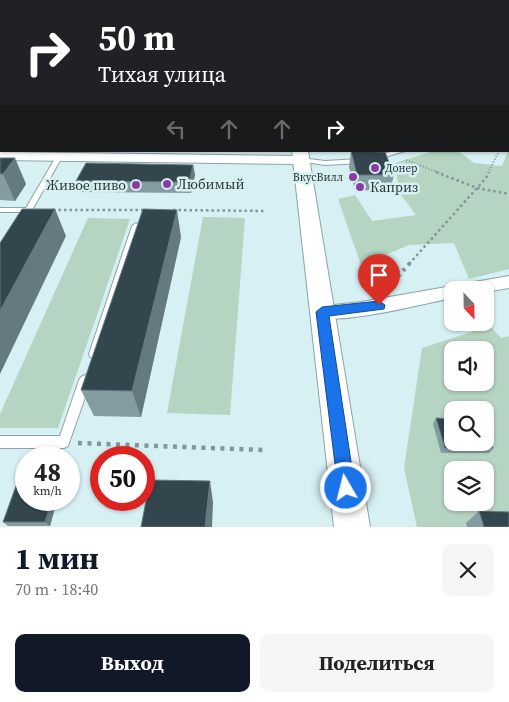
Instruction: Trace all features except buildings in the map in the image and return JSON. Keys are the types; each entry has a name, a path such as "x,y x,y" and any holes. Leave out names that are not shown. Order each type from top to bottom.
{"main road":[{"path":"301,156 352,527"}],"street":[{"path":"0,156 301,156"},
{"path":"494,285 509,282"},
{"path":"322,312 361,309 444,293"}],"lane":[{"path":"301,156 358,162 399,152"},
{"path":"0,210 26,214 59,157"},
{"path":"0,442 64,442 136,226"}],"path":[{"path":"393,282 486,178 499,152"},
{"path":"392,154 477,188 509,194"},
{"path":"26,214 149,210"},
{"path":"169,210 265,210"},
{"path":"64,442 263,450"}],"green space":[{"path":"431,152 459,152 474,163 502,166 509,152 509,269 469,279 454,243 409,245 361,265 338,199 355,195 372,221 416,215 399,192 395,163"},
{"path":"203,217 245,218 230,415 167,413"},
{"path":"88,218 130,219 58,428 0,428 0,414"},
{"path":"494,330 501,338 509,336 509,527 417,527 404,468 422,348 475,331"}],"place":[{"name":"Донер","path":"375,168"},
{"name":"ВкусВилл","path":"353,177"},
{"name":"Любимый","path":"167,184"},
{"name":"Живое пиво","path":"136,185"},
{"name":"Каприз","path":"360,187"}],"route":[{"path":"346,488 322,312 361,309 379,305"}]}
